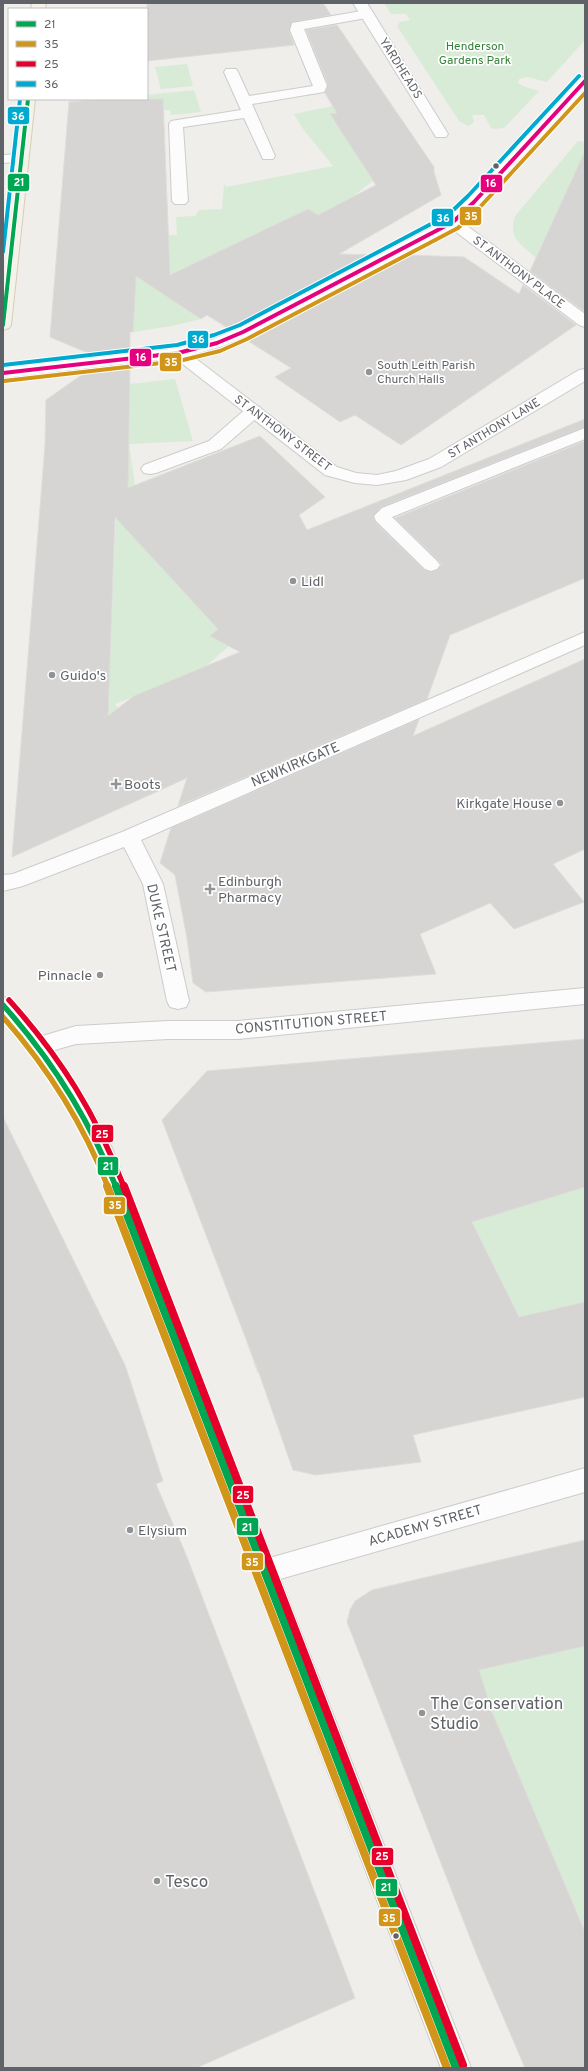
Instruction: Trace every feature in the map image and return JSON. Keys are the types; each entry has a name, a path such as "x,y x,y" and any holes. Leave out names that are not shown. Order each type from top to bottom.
{"main road":[{"path":"3,325 28,100"}],"street":[{"path":"180,201 176,124 319,89 320,86 297,30 297,26 363,9"},
{"name":"YARDHEADS","path":"363,9 441,134"},
{"path":"231,72 268,156"},
{"path":"3,373 178,353 217,343 243,332 453,222 474,202 585,81"},
{"path":"3,159 21,158"},
{"name":"ST ANTHONY PLACE","path":"453,222 585,322"},
{"name":"ST ANTHONY STREET","path":"178,353 331,471 355,478 377,480 400,476"},
{"name":"ST ANTHONY LANE","path":"400,476 434,463 585,374"},
{"path":"150,469 215,445 254,411"},
{"path":"431,565 385,521 383,516 388,512 585,433"},
{"name":"NEWKIRKGATE","path":"3,882 16,881 129,837 585,638"},
{"name":"DUKE STREET","path":"129,837 153,884 178,1001"},
{"name":"CONSTITUTION STREET","path":"37,1046 76,1035 161,1030 238,1030 585,996"},
{"path":"3,1005 37,1046 84,1112 101,1148 266,1571 456,2068"},
{"name":"ACADEMY STREET","path":"266,1571 585,1480"}],"green space":[{"name":"Henderson Gardens Park","path":"384,3 585,3 585,40 547,82 527,77 519,79 518,83 523,86 539,91 504,128 491,128 484,115 472,115 474,122 468,126 459,121 397,26 400,22 410,20 406,14 391,14"},
{"path":"187,64 193,86 161,89 155,67"},
{"path":"194,90 201,112 171,115 170,110 139,111 146,100 148,100 148,95"},
{"path":"333,106 337,113 330,115 345,137 352,136 357,155 367,172 375,170 379,176 351,198 318,215 307,209 297,214 201,319 172,326 133,332 134,309 126,283 168,240 169,235 177,235 176,217 195,216 199,210 222,209 224,184 226,187 333,166 303,129 294,114"},
{"path":"578,141 585,142 585,151 536,258 520,244 514,235 513,224 515,216"},
{"path":"175,379 193,441 129,444 135,485 148,480 164,497 149,554 205,615 225,608 225,624 210,636 229,646 205,667 115,704 142,739 102,758 110,666 116,512 99,444 129,443 130,384"},
{"path":"585,1187 585,1302 257,1373 246,1340 493,1264 472,1222"},
{"path":"585,1645 585,1932 484,1694 479,1670"}],"building":[{"path":"147,3 323,3 331,15 292,22 289,31 294,45 148,61"},
{"path":"337,25 434,167 434,172 441,195 339,254 377,255 231,330 207,315 201,319 136,276 133,332 130,332 130,352 95,356 50,337 69,102 92,100 163,99 170,275 308,209 318,215 376,185 330,114 337,113 325,93 328,85 306,30"},
{"path":"585,151 585,312 530,271"},
{"path":"405,255 464,257 519,294 523,285 576,325 401,445 355,415 340,422 275,377 291,368 245,339"},
{"path":"130,365 128,488 260,436 325,497 299,515 307,530 585,419 585,427 381,507 373,517 375,522 424,570 431,572 437,570 442,565 438,560 395,518 585,441 585,578 450,635 427,699 178,806 187,778 12,857 45,445 46,400 90,369","holes":["115,517 218,629 210,636 240,652 134,696 108,716"]},
{"path":"585,659 585,849 553,864 584,902 514,929 490,903 420,934 436,974 206,992 193,983 187,938 175,875 160,863 171,828 419,719 413,736"},
{"path":"585,1039 585,1187 472,1222 519,1317 585,1302 585,1397 413,1435 421,1462 316,1475 293,1470 259,1373 162,1120 207,1071"},
{"name":"Tesco","path":"3,1117 125,1365 163,1481 156,1484 187,1557 355,1998 196,2068 3,2068"},
{"path":"585,1540 585,1646 479,1670 492,1712 585,1932 585,2068 525,2068 478,1958 347,1622 350,1610 355,1601 372,1590"}],"transit line":[{"name":"36","path":"3,365 177,345 214,335 240,325 448,215 468,196 579,76"},
{"name":"16","path":"3,373 178,353 217,343 243,332 453,222 474,202 585,81"},
{"name":"35","path":"4,381 179,361 220,351 247,339 458,228 480,207 585,93"},
{"name":"36","path":"3,252 20,100"},
{"name":"21","path":"3,325 28,100"},
{"name":"25","path":"9,1000 38,1033 64,1069 76,1087 108,1145 463,2065"},
{"name":"21","path":"3,1005 45,1055 69,1091 101,1148 456,2068"},
{"name":"35","path":"3,1017 17,1032 53,1081 94,1151 447,2068"}],"place":[{"name":"South Leith Parish Church Halls","path":"369,372"},
{"name":"Lidl","path":"293,581"},
{"name":"Guido's","path":"52,675"},
{"name":"Boots","path":"116,784"},
{"name":"Kirkgate House","path":"560,803"},
{"name":"Edinburgh Pharmacy","path":"210,889"},
{"name":"Pinnacle","path":"100,975"},
{"name":"Elysium","path":"130,1530"},
{"name":"The Conservation Studio","path":"422,1713"},
{"name":"Tesco","path":"157,1881"}]}
